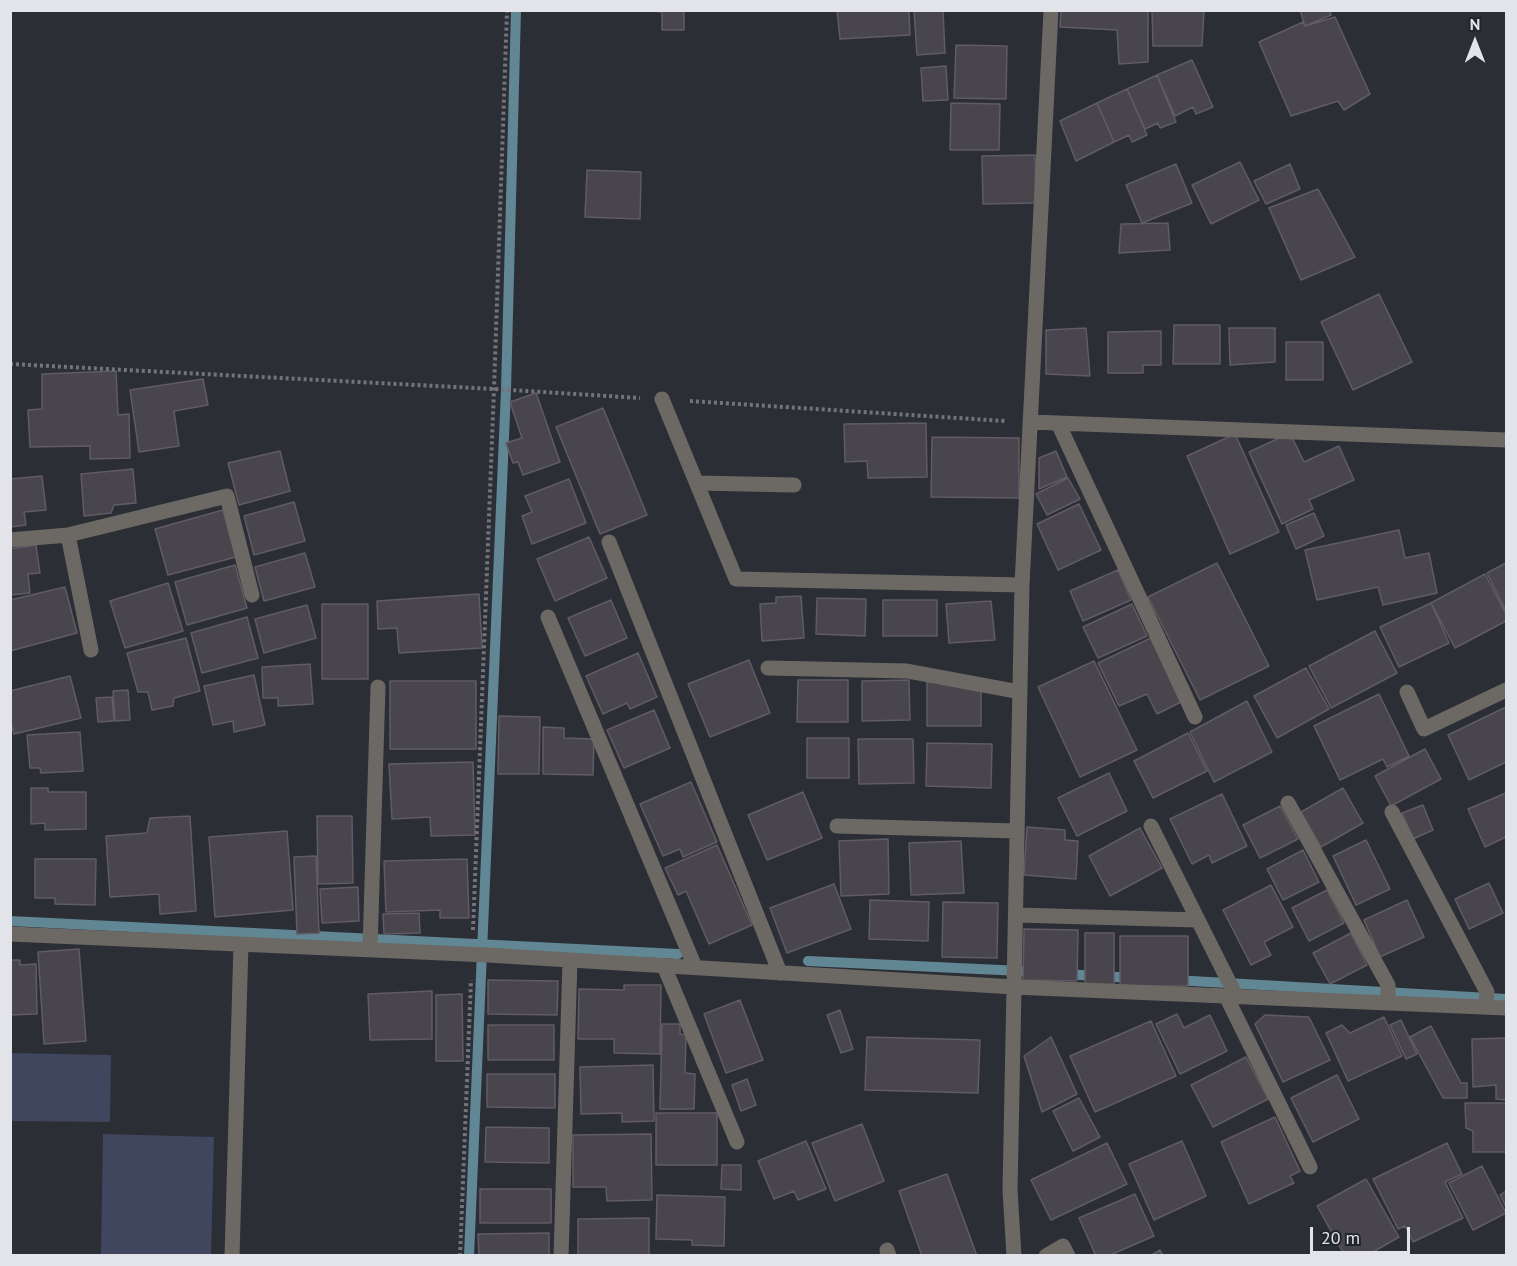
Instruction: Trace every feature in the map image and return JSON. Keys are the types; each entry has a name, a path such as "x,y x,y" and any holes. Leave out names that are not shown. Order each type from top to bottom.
{"street":[{"path":"1014,1256 1010,1190 1022,585 1051,10"},
{"path":"662,399 736,579 1022,585"},
{"path":"1030,422 1506,441"},
{"path":"1058,423 1195,717"},
{"path":"697,483 794,484"},
{"path":"10,540 68,535 226,496 252,595"},
{"path":"68,535 91,650"},
{"path":"609,542 780,973"},
{"path":"548,617 695,967"},
{"path":"768,668 906,671 1020,693"},
{"path":"370,941 378,687"},
{"path":"1407,693 1424,729 1506,690"},
{"path":"1288,803 1388,994"},
{"path":"1392,812 1487,1000"},
{"path":"837,826 1017,831"},
{"path":"1151,826 1197,920 1310,1167"},
{"path":"1016,915 1197,920"},
{"path":"10,934 241,944 370,941 479,955 1014,987 1231,996 1388,994 1487,1000 1506,1008"},
{"path":"232,1256 241,944"},
{"path":"561,1256 570,960"},
{"path":"664,966 737,1142"},
{"path":"1046,1256 1063,1246 1068,1256"}],"path":[{"path":"472,938 507,10"},
{"path":"10,364 494,389 1030,422"},
{"path":"460,1256 479,955"}],"shaded area":[{"path":"11,1053 111,1055 110,1122 11,1121"},
{"path":"103,1134 214,1137 211,1255 101,1255"}],"building":[{"path":"643,10 684,10 684,30 662,30 662,12"},
{"path":"837,10 909,10 910,35 840,39"},
{"path":"914,10 943,10 945,53 917,55"},
{"path":"1061,10 1148,10 1148,62 1119,64 1117,30 1060,27"},
{"path":"1152,10 1204,10 1202,46 1153,46"},
{"path":"1300,10 1330,10 1331,15 1305,26"},
{"path":"1335,17 1370,94 1344,110 1338,101 1291,116 1259,42 1303,22 1305,26"},
{"path":"956,45 1007,46 1006,99 954,98"},
{"path":"1192,60 1213,107 1196,114 1193,107 1175,116 1157,75"},
{"path":"946,66 948,100 923,101 921,68"},
{"path":"1157,75 1176,122 1160,128 1158,123 1145,129 1127,89"},
{"path":"1127,89 1147,135 1132,142 1129,135 1114,142 1097,103"},
{"path":"951,103 1000,104 999,150 950,150"},
{"path":"1097,103 1114,142 1076,161 1060,121"},
{"path":"1035,155 1036,203 983,204 982,156"},
{"path":"1240,162 1259,200 1211,224 1192,185"},
{"path":"1176,164 1192,203 1142,223 1126,185"},
{"path":"1290,164 1300,189 1266,204 1254,181"},
{"path":"587,170 641,172 640,219 585,217"},
{"path":"1318,189 1355,257 1301,280 1269,208"},
{"path":"1168,223 1170,250 1119,253 1121,224"},
{"path":"1379,294 1412,362 1353,390 1321,322"},
{"path":"1174,325 1220,325 1220,364 1173,364"},
{"path":"1086,328 1090,376 1046,374 1046,330"},
{"path":"1229,328 1275,328 1275,362 1230,365"},
{"path":"1161,331 1161,365 1143,365 1143,373 1108,373 1108,332"},
{"path":"1286,342 1323,342 1323,380 1286,380"},
{"path":"116,371 118,415 129,414 130,458 90,459 90,446 30,447 28,410 42,409 42,374"},
{"path":"203,379 208,405 174,411 179,446 139,452 130,390"},
{"path":"536,393 560,462 523,475 518,462 513,463 506,443 522,438 510,402"},
{"path":"603,408 647,515 600,534 556,427"},
{"path":"926,423 927,477 868,478 867,461 845,462 844,424"},
{"path":"1290,433 1304,462 1339,446 1354,480 1309,500 1313,509 1282,524 1249,452"},
{"path":"1235,434 1279,532 1230,554 1187,456"},
{"path":"932,437 1019,438 1019,498 931,497"},
{"path":"280,451 290,491 239,505 228,463"},
{"path":"1056,451 1067,477 1039,489 1039,458"},
{"path":"133,469 136,503 114,505 111,513 84,516 81,474"},
{"path":"42,476 46,510 24,512 26,525 10,527 10,479"},
{"path":"1068,478 1080,499 1047,515 1036,494"},
{"path":"569,479 586,523 532,544 522,516 532,512 525,496"},
{"path":"294,502 305,541 254,555 244,516"},
{"path":"1079,504 1101,550 1058,570 1037,524"},
{"path":"223,510 236,557 168,575 155,529"},
{"path":"1314,513 1324,536 1296,549 1286,525"},
{"path":"1399,530 1405,558 1429,553 1437,593 1383,605 1378,587 1317,600 1305,550"},
{"path":"589,537 607,578 555,601 537,559"},
{"path":"36,545 40,573 28,574 30,593 10,595 10,549"},
{"path":"305,553 315,587 264,601 255,567"},
{"path":"1217,563 1269,666 1200,700 1148,597"},
{"path":"1506,563 1506,611 1487,573"},
{"path":"235,565 247,608 187,625 175,582"},
{"path":"1118,570 1131,600 1083,621 1070,591"},
{"path":"1485,574 1506,614 1506,621 1455,648 1431,603"},
{"path":"168,583 183,631 125,648 110,601"},
{"path":"65,587 77,633 10,651 10,600"},
{"path":"479,594 482,648 399,653 397,628 378,629 377,601"},
{"path":"801,596 804,638 762,641 760,604 776,603 776,597"},
{"path":"817,598 866,599 865,636 816,634"},
{"path":"611,600 627,638 585,656 568,618"},
{"path":"883,600 937,600 937,636 883,636"},
{"path":"991,601 995,640 949,643 946,604"},
{"path":"1431,603 1449,643 1399,667 1380,627"},
{"path":"322,604 368,604 368,679 322,679"},
{"path":"1132,604 1147,636 1098,658 1083,627"},
{"path":"307,605 316,638 264,653 255,619"},
{"path":"247,617 258,658 202,673 191,633"},
{"path":"1375,631 1397,673 1331,708 1309,666"},
{"path":"1155,636 1185,700 1157,714 1147,694 1119,706 1098,663"},
{"path":"186,638 200,691 174,698 173,706 152,710 148,692 138,692 127,653"},
{"path":"638,653 657,697 630,709 627,703 603,714 586,676"},
{"path":"749,660 770,713 710,737 688,684"},
{"path":"1094,661 1137,750 1080,777 1038,687"},
{"path":"310,664 313,704 278,706 278,698 263,698 262,667"},
{"path":"1306,668 1329,709 1277,738 1254,696"},
{"path":"254,675 265,725 234,732 233,721 213,725 204,686"},
{"path":"70,676 81,718 14,734 10,719 10,691"},
{"path":"798,680 848,680 848,722 797,722"},
{"path":"909,680 910,720 862,721 862,681"},
{"path":"390,681 476,681 476,749 390,749"},
{"path":"927,682 981,682 981,726 927,726"},
{"path":"128,690 130,720 115,721 113,691"},
{"path":"1379,694 1409,756 1387,767 1383,759 1340,780 1314,726"},
{"path":"112,697 114,721 98,722 96,698"},
{"path":"1247,701 1272,752 1214,782 1190,732"},
{"path":"1506,707 1506,762 1469,780 1448,735"},
{"path":"654,710 670,748 624,768 607,730"},
{"path":"499,716 540,717 539,774 498,774"},
{"path":"543,727 564,728 564,738 594,739 593,775 543,774"},
{"path":"80,732 83,771 41,773 40,768 30,768 27,735"},
{"path":"1188,733 1207,771 1153,798 1134,761"},
{"path":"807,738 849,738 849,778 807,778"},
{"path":"858,739 913,739 914,783 859,784"},
{"path":"927,743 992,744 991,788 926,786"},
{"path":"1425,749 1441,779 1391,806 1375,776"},
{"path":"473,762 475,835 431,836 430,817 392,819 389,764"},
{"path":"1109,773 1127,811 1077,836 1058,798"},
{"path":"691,782 717,842 683,857 680,849 663,856 640,804"},
{"path":"31,788 48,788 48,792 86,792 86,829 45,830 45,823 31,824"},
{"path":"1343,788 1363,823 1321,847 1301,812"},
{"path":"803,792 822,838 767,860 748,815"},
{"path":"1506,793 1506,837 1485,847 1468,809"},
{"path":"1222,794 1247,846 1212,863 1209,855 1192,864 1170,819"},
{"path":"1423,805 1433,830 1413,839 1402,813"},
{"path":"1280,806 1298,839 1260,858 1243,825"},
{"path":"190,816 196,911 160,914 159,894 110,897 106,836 147,833 150,818"},
{"path":"317,816 352,816 353,883 318,884"},
{"path":"1027,827 1065,830 1065,840 1078,841 1076,879 1024,875"},
{"path":"1140,828 1162,868 1110,896 1089,856"},
{"path":"287,831 293,910 215,917 209,837"},
{"path":"888,839 889,894 841,896 839,841"},
{"path":"1366,840 1390,889 1356,905 1333,856"},
{"path":"961,841 964,893 911,895 909,843"},
{"path":"717,845 752,925 709,944 686,891 678,895 665,868"},
{"path":"1303,850 1319,882 1283,900 1267,869"},
{"path":"316,856 319,933 297,934 294,857"},
{"path":"35,859 96,859 95,905 55,904 55,898 35,898"},
{"path":"467,859 469,918 440,918 440,910 386,912 384,861"},
{"path":"1489,883 1503,913 1469,929 1455,899"},
{"path":"834,884 851,929 787,953 770,908"},
{"path":"1271,885 1293,927 1264,942 1271,955 1251,965 1223,910"},
{"path":"358,887 359,921 322,923 320,889"},
{"path":"1327,890 1344,923 1309,941 1292,908"},
{"path":"870,900 929,902 928,941 869,939"},
{"path":"1407,900 1424,937 1380,957 1364,920"},
{"path":"943,902 998,903 997,958 942,957"},
{"path":"419,913 420,933 384,934 383,914"},
{"path":"1024,929 1078,930 1077,981 1023,980"},
{"path":"1085,933 1114,933 1114,987 1085,987"},
{"path":"1351,933 1367,965 1330,984 1313,953"},
{"path":"1120,936 1188,936 1188,986 1120,986"},
{"path":"79,949 86,1041 44,1044 38,952"},
{"path":"10,960 20,960 20,965 36,964 37,1014 10,1015"},
{"path":"488,980 558,981 557,1015 488,1014"},
{"path":"624,985 661,985 660,1054 614,1053 614,1039 578,1039 579,989 624,990"},
{"path":"432,991 432,1039 370,1040 368,994"},
{"path":"462,994 463,1061 436,1061 436,995"},
{"path":"740,1000 763,1060 726,1073 704,1014"},
{"path":"840,1010 853,1049 841,1053 827,1015"},
{"path":"1177,1014 1184,1028 1210,1015 1227,1051 1180,1074 1156,1024"},
{"path":"1265,1015 1309,1017 1330,1060 1283,1082 1255,1024"},
{"path":"1384,1017 1402,1056 1348,1081 1326,1033 1342,1025 1350,1033"},
{"path":"1401,1020 1417,1054 1406,1059 1390,1025"},
{"path":"1151,1021 1176,1076 1095,1112 1070,1056"},
{"path":"662,1024 680,1024 680,1034 686,1035 685,1073 695,1074 694,1109 660,1109"},
{"path":"488,1025 554,1025 554,1060 488,1060"},
{"path":"1431,1026 1461,1083 1467,1083 1467,1098 1443,1098 1410,1037"},
{"path":"867,1037 980,1040 978,1093 865,1090"},
{"path":"1051,1037 1077,1094 1042,1112 1024,1056"},
{"path":"1506,1038 1506,1100 1496,1099 1496,1085 1473,1087 1472,1039"},
{"path":"1246,1057 1268,1099 1213,1127 1191,1085"},
{"path":"653,1065 654,1121 622,1122 622,1113 581,1114 580,1067"},
{"path":"487,1074 555,1074 555,1108 487,1107"},
{"path":"1337,1075 1359,1119 1313,1142 1291,1098"},
{"path":"747,1079 756,1105 741,1111 732,1085"},
{"path":"1079,1098 1100,1137 1073,1151 1053,1111"},
{"path":"1465,1103 1506,1103 1506,1152 1473,1152 1473,1131 1466,1128"},
{"path":"656,1113 717,1113 717,1165 656,1165"},
{"path":"1275,1117 1300,1171 1290,1176 1294,1183 1249,1204 1221,1142"},
{"path":"862,1124 884,1181 835,1201 812,1143"},
{"path":"486,1127 549,1128 549,1163 485,1162"},
{"path":"651,1134 652,1200 607,1201 606,1187 573,1187 573,1135"},
{"path":"806,1141 826,1189 798,1200 794,1191 774,1199 758,1161"},
{"path":"1182,1141 1206,1196 1154,1220 1129,1164"},
{"path":"1107,1143 1127,1184 1051,1220 1031,1180"},
{"path":"1447,1143 1462,1174 1445,1182 1463,1218 1413,1242 1405,1226 1398,1229 1373,1179"},
{"path":"722,1165 741,1165 741,1190 721,1189"},
{"path":"1482,1166 1506,1213 1473,1230 1449,1183"},
{"path":"947,1174 977,1256 922,1256 899,1191"},
{"path":"1366,1179 1399,1237 1366,1256 1345,1256 1317,1206"},
{"path":"480,1189 551,1189 551,1223 480,1223"},
{"path":"1506,1191 1506,1207 1500,1195"},
{"path":"1135,1194 1154,1236 1108,1256 1096,1256 1079,1218"},
{"path":"657,1195 725,1197 724,1246 692,1245 692,1240 656,1239"},
{"path":"649,1218 649,1256 578,1256 578,1219"},
{"path":"549,1233 549,1256 479,1256 478,1234"},
{"path":"1160,1250 1163,1256 1150,1256"}],"waterway":[{"path":"469,1256 506,390 516,10"},
{"path":"10,921 678,954"},
{"path":"808,961 1021,971"},
{"path":"1063,974 1134,978"},
{"path":"1174,980 1506,999"}]}
